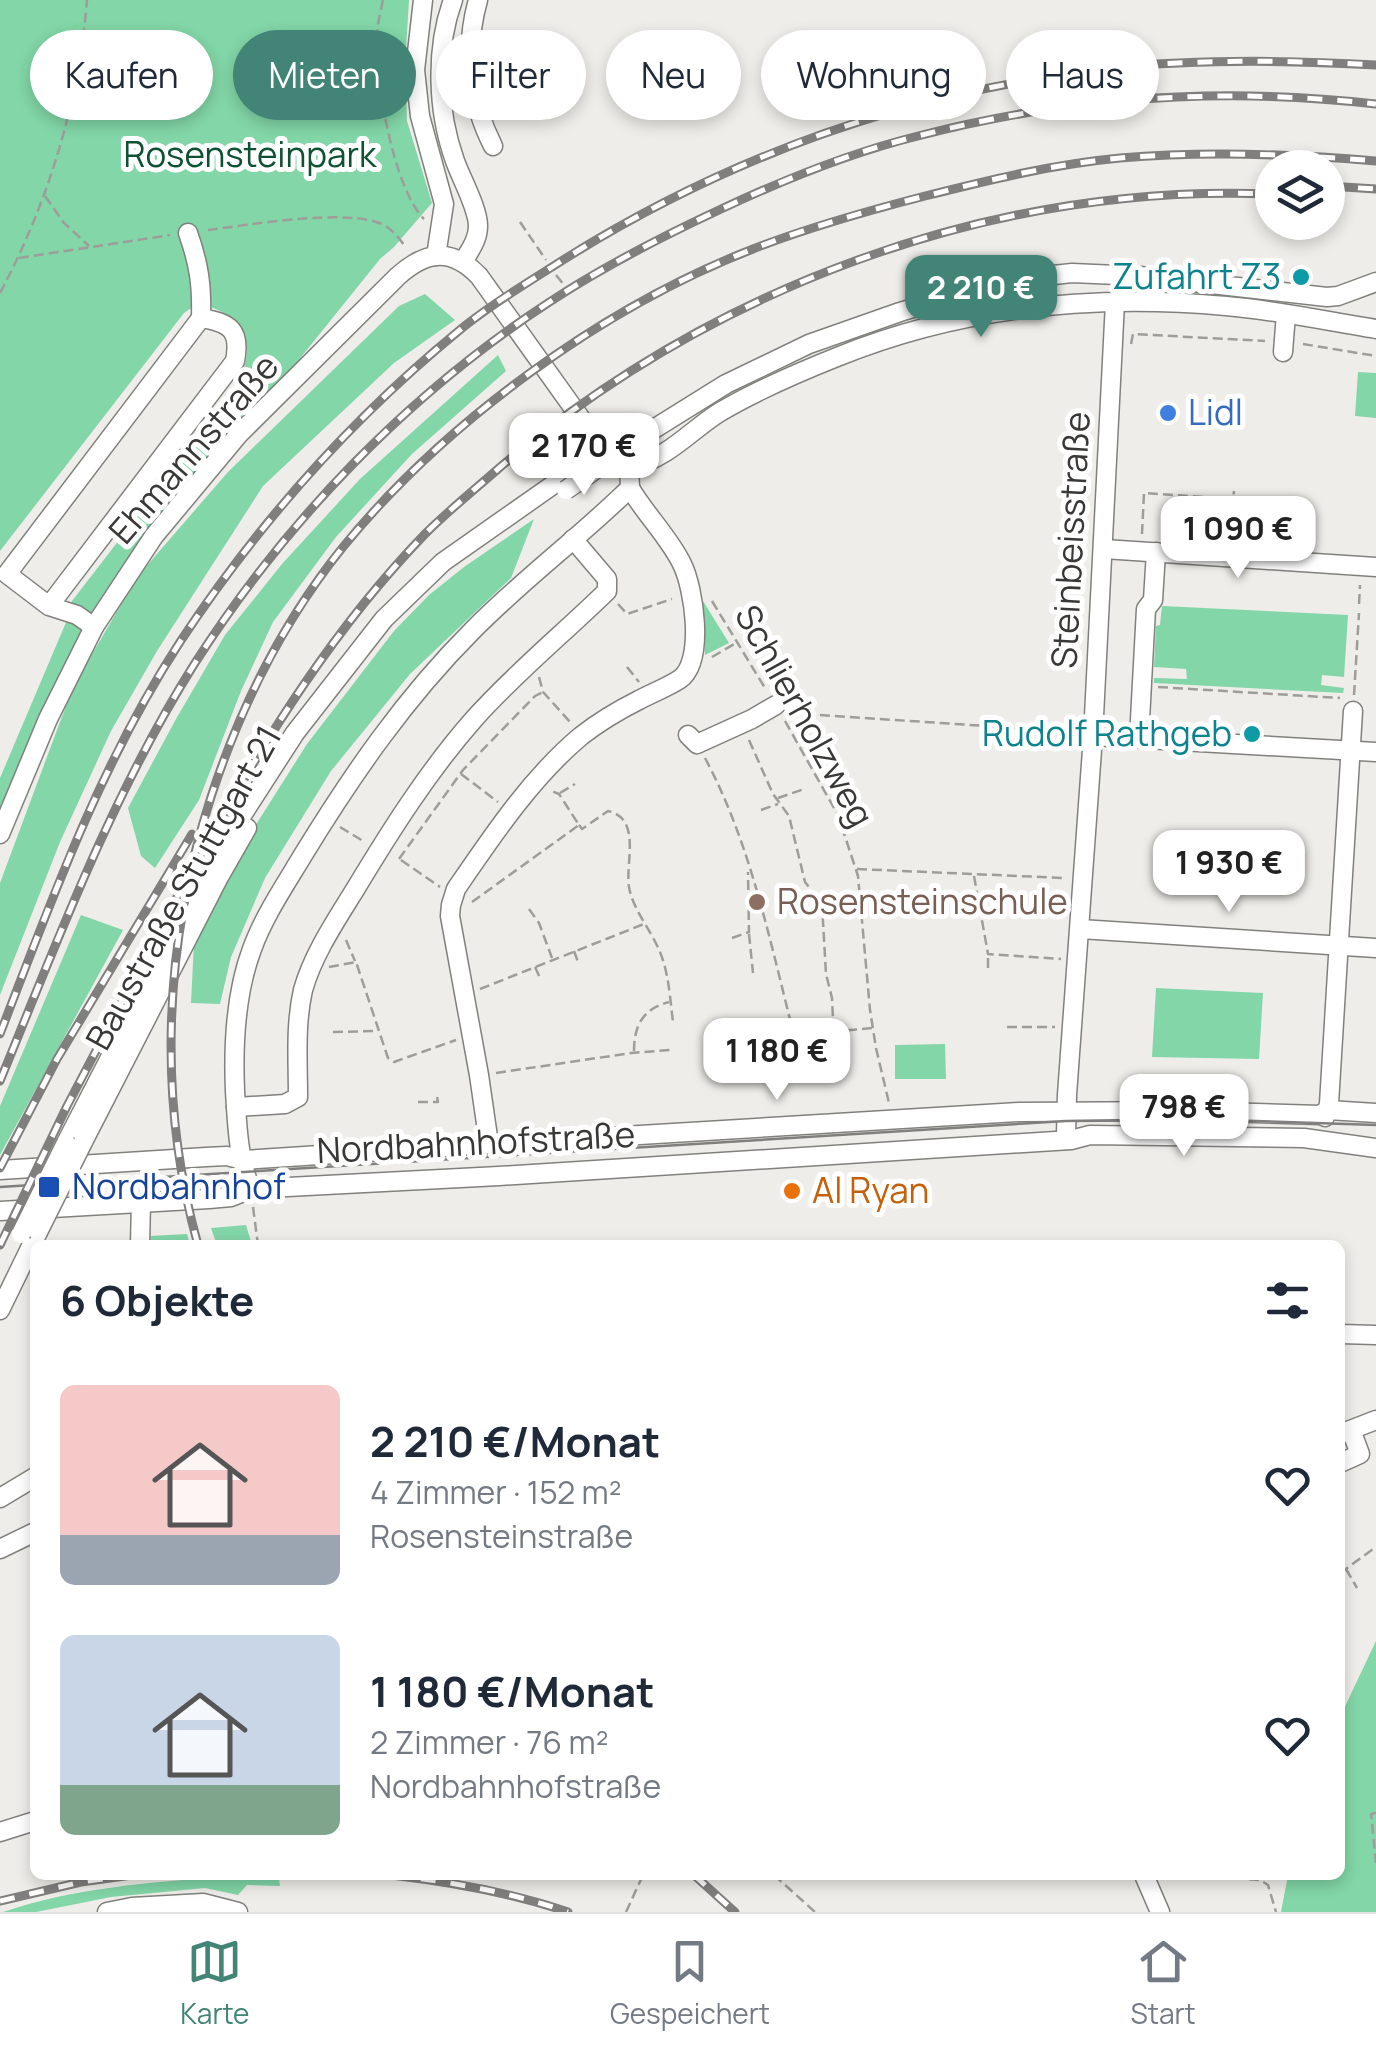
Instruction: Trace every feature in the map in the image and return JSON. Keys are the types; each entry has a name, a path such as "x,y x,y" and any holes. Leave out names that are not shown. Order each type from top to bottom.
{"street":[{"path":"423,0 415,70 420,116 444,204 436,256 464,262 488,286 613,461 629,465 655,457 708,419 798,373 925,328 996,313 1115,302 1213,305 1376,329"},
{"path":"453,0 440,85 453,156 478,226 475,243 464,262"},
{"path":"478,0 470,48 473,96 492,146"},
{"path":"94,627 77,615 49,606 7,574 201,318 199,263 188,232"},
{"name":"Ehmannstraße","path":"0,834 48,718 94,627 154,536 240,434 398,276 416,262 436,256"},
{"name":"Baustraße Stuttgart 21","path":"75,1142 133,1012 208,868 295,733 384,619 443,562 726,384 809,344 962,293 1072,273 1140,276 1327,297 1376,282"},
{"name":"Steinbeisstraße","path":"1063,1140 1104,549 1115,302"},
{"path":"1283,347 1286,314"},
{"path":"49,606 235,360 238,346 233,330 222,321 201,318"},
{"path":"489,1144 450,916 456,889 536,781 582,736 619,710 679,679 688,671 696,645 684,594 682,564 630,488 629,465"},
{"name":"Baustraße Stuttgart 21","path":"0,1309 29,1233 75,1142 219,877 302,739 389,627 448,571 562,486"},
{"path":"251,1189 236,1107 236,1032 242,983 252,948 285,885 353,776 424,684 471,632 630,488"},
{"path":"236,1107 285,1104 298,1097 298,1028 304,990 332,929 384,840 475,718 607,591 607,580 573,539"},
{"path":"1104,549 1369,566"},
{"path":"1139,738 1146,609 1153,600 1148,551"},
{"path":"1341,1142 1335,1110 1354,702"},
{"path":"692,739 778,708"},
{"path":"1092,736 1376,752"},
{"path":"1080,929 1376,948"},
{"path":"1304,1138 1335,1110"},
{"name":"Nordbahnhofstraße","path":"0,1170 210,1156 243,1160 539,1138 1066,1111 1376,1113"},
{"name":"Nordbahnhofstraße","path":"0,1211 231,1197 251,1189 1063,1140 1090,1135 1304,1138 1376,1148"},
{"path":"140,1240 141,1202"},
{"path":"1345,1334 1376,1336"},
{"path":"1345,1461 1360,1454 1346,1432 1376,1420"},
{"path":"0,1498 30,1480"},
{"path":"0,1549 30,1534"},
{"path":"0,1832 30,1823"},
{"path":"1146,1880 1160,1912"},
{"path":"107,1912 132,1907 197,1908 203,1903 227,1911"}],"path":[{"path":"0,293 44,195 71,104 87,0"},
{"path":"383,0 376,40 381,90 404,186 420,216 428,222"},
{"path":"44,195 64,223 90,246"},
{"path":"19,258 188,232 302,220 361,219 386,226 405,246"},
{"path":"520,222 546,260"},
{"path":"556,274 564,286"},
{"path":"1114,352 1130,348 1133,334 1376,356"},
{"path":"1168,495 1169,487"},
{"path":"1148,551 1144,493 1233,498 1234,491"},
{"path":"1187,496 1186,520 1244,524 1244,516 1204,514 1205,497"},
{"path":"1359,604 1369,566"},
{"name":"Schlierholzweg","path":"684,594 699,590 708,596 778,708 838,815 856,869 873,1028 893,1119"},
{"path":"607,591 627,614 684,594"},
{"path":"1142,686 1354,702 1359,612"},
{"path":"692,662 700,663 737,642"},
{"path":"535,658 543,692 582,736"},
{"path":"400,859 460,774 543,692"},
{"path":"778,708 1068,730 1092,736"},
{"path":"742,724 788,816 805,882 822,904 835,1060"},
{"path":"692,739 723,792 748,866 794,1035"},
{"path":"460,774 512,812"},
{"path":"536,781 559,794 582,829 608,811 622,819 630,841 628,885 660,952 672,1022"},
{"path":"559,794 575,784"},
{"path":"761,810 804,789"},
{"path":"450,916 579,826"},
{"path":"748,866 753,973"},
{"path":"856,869 1083,879"},
{"path":"974,874 988,968"},
{"path":"791,895 812,892"},
{"path":"529,909 539,923 552,960"},
{"path":"464,996 646,923"},
{"path":"332,929 346,939 356,962 388,1058 394,1062 472,1034"},
{"path":"732,938 749,932"},
{"path":"612,936 616,947"},
{"path":"574,951 578,962"},
{"path":"988,954 1077,960"},
{"path":"312,970 356,962"},
{"path":"536,967 540,978"},
{"path":"496,982 501,993"},
{"path":"633,1064 634,1034 642,1020 652,1006 670,1002"},
{"path":"1007,1027 1041,1027"},
{"path":"739,1039 873,1028"},
{"path":"333,1032 379,1031"},
{"path":"434,1047 435,1055"},
{"path":"479,1075 671,1050"},
{"path":"590,1059 592,1070"},
{"path":"550,1065 551,1076"},
{"path":"510,1071 511,1081"},
{"path":"418,1102 438,1102 438,1097"},
{"path":"251,1189 257,1240"},
{"path":"1357,1588 1346,1569 1376,1546"},
{"path":"1376,1814 1370,1814 1376,1863"},
{"path":"626,1912 639,1880"},
{"path":"780,1880 815,1912"},
{"path":"1260,1880 1268,1885 1276,1912"}],"green space":[{"name":"Rosensteinpark","path":"0,0 409,0 407,30 233,30 233,120 407,120 432,203 380,259 239,434 94,627 0,834 0,778 72,601 234,391 247,351 238,325 205,306 184,313 0,551"},
{"path":"425,294 455,320 394,363 263,486 157,651 111,731 60,842 0,995 0,883 73,687 137,577 228,472 399,306"},
{"path":"498,355 506,371 412,454 336,537 273,622 241,691 199,800 155,868 141,856 128,808 225,635 282,564 360,479"},
{"path":"1358,372 1376,373 1376,418 1355,416"},
{"path":"534,519 511,578 410,674 331,771 265,878 231,957 220,1004 191,1003 194,943 252,831 307,744 394,631 429,595"},
{"path":"699,601 703,601 729,643 705,655 703,619"},
{"path":"1162,606 1348,615 1344,677 1322,675 1321,685 1344,688 1343,693 1154,683 1154,678 1187,679 1186,669 1154,667 1156,626 1160,625"},
{"path":"81,915 123,930 0,1155 0,1106"},
{"path":"1156,988 1263,993 1259,1059 1152,1057"},
{"path":"945,1044 946,1079 895,1079 895,1045"},
{"path":"246,1225 250,1240 215,1240 211,1228"},
{"path":"187,1234 189,1240 151,1240 151,1236"},
{"path":"1376,1641 1376,1912 1281,1912 1287,1880 1345,1880 1345,1706"},
{"path":"279,1880 280,1886 247,1885 238,1895 205,1888 111,1897 36,1912 3,1912 85,1892 140,1884"}],"tram line":[{"path":"0,1187 1066,1121 1192,1119 1376,1125"}],"railway":[{"path":"0,1034 102,784 180,642 241,556 308,475 382,399 483,312 666,201 785,148 908,107 972,91 1110,68 1243,61 1376,65"},
{"path":"0,1081 113,815 165,712 195,663 269,560 353,464 446,378 496,339 589,278 675,231 792,178 892,143 1031,112 1146,99 1261,96 1376,104"},
{"path":"197,1240 176,1133 172,1020 183,908 211,797 250,698 302,604 343,547 429,456 530,373 640,302 696,273 817,227 973,184 1095,161 1216,154 1376,161"},
{"path":"1345,187 1376,189"},
{"path":"204,849 304,684 361,607 425,534 498,469 581,404 670,348 763,299 860,259 960,228 1063,207 1167,195 1255,194"},
{"path":"0,1168 57,1059 192,834"},
{"path":"0,1245 67,1106 179,893"},
{"path":"0,1901 96,1880"},
{"path":"428,1880 568,1912"},
{"path":"700,1880 735,1912"}],"place":[{"name":"Zufahrt Z3","path":"1301,277"},
{"name":"Lidl","path":"1168,413"},
{"name":"Rudolf Rathgeb","path":"1252,734"},
{"name":"Rosensteinschule","path":"757,902"},
{"name":"Nordbahnhof","path":"49,1187"},
{"name":"Al Ryan","path":"792,1191"}]}
